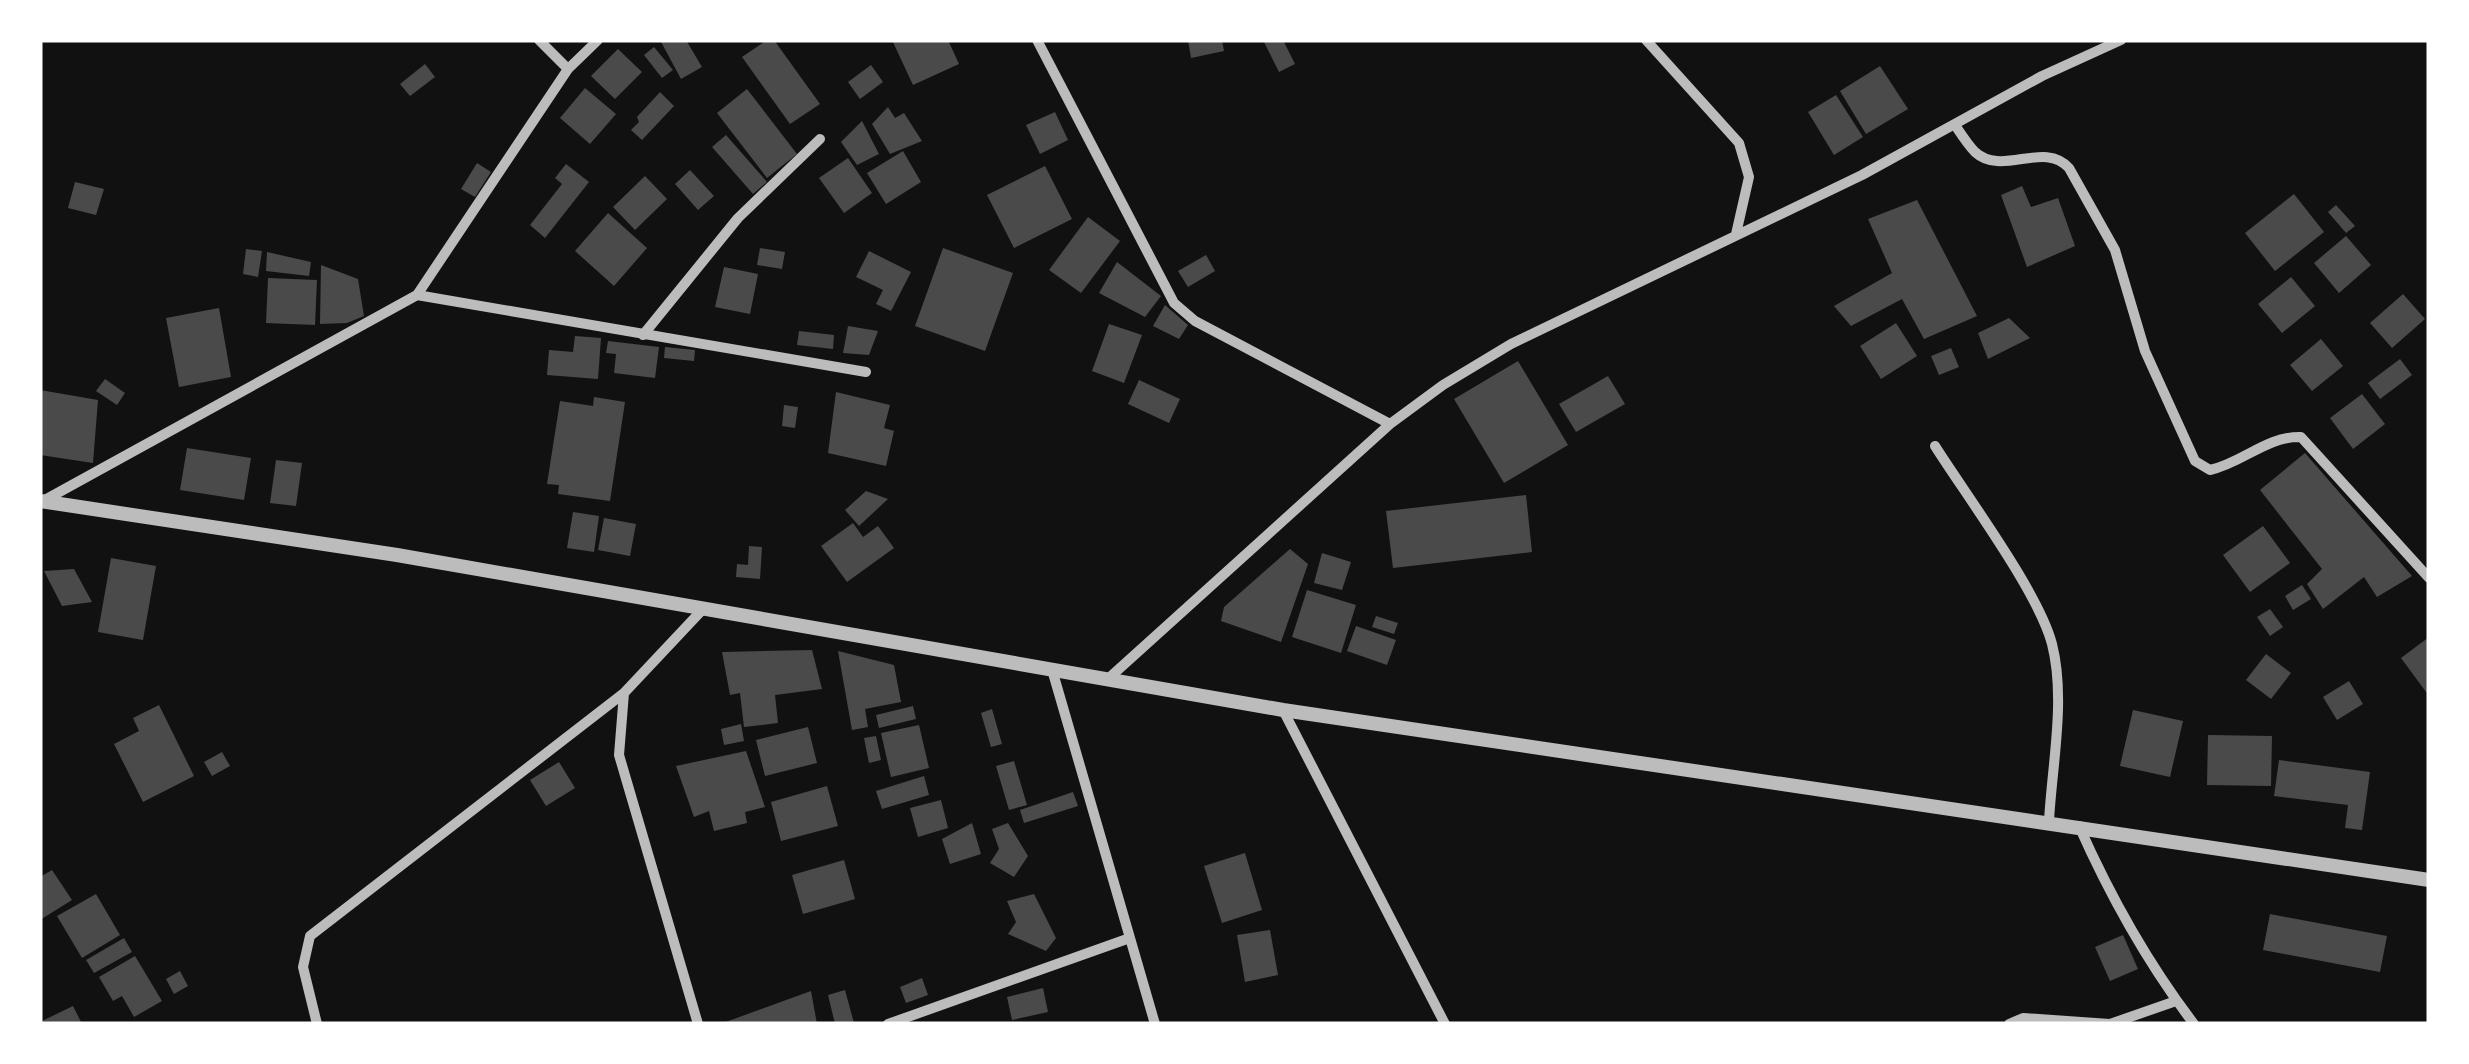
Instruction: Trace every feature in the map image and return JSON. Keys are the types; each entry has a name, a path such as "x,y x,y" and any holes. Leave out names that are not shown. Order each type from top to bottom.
{"street":[{"path":"539,40 568,69"},
{"path":"41,501 417,295 568,69 598,40"},
{"path":"1038,40 1174,303 1195,322 1390,424"},
{"path":"1646,40 1739,144 1749,178 1736,234"},
{"path":"1110,678 1390,424 1511,344 2121,40"},
{"path":"1955,126 1977,154 1988,160 2047,156 2060,158 2069,168 2115,250 2146,351 2195,461 2210,470 2225,467 2284,436 2301,437 2429,578"},
{"path":"643,334 738,218 820,140"},
{"path":"417,295 866,372"},
{"path":"1935,446 2037,608 2052,642 2058,681 2049,820"},
{"path":"41,501 704,607 1053,673 1110,678 1283,710 2049,820 2429,880"},
{"path":"317,1024 302,967 310,936 624,693 704,607"},
{"path":"1053,673 1127,939 1155,1024"},
{"path":"624,693 619,755 698,1024"},
{"path":"1283,710 1445,1024"},
{"path":"2078,825 2114,906 2194,1024"},
{"path":"888,1024 1127,939"},
{"path":"2008,1024 2022,1018 2110,1024 2176,1001"}],"building":[{"path":"660,40 686,40 702,67 681,79"},
{"path":"767,40 774,40 820,104 790,124 742,57"},
{"path":"892,40 948,40 959,64 913,85"},
{"path":"1188,40 1222,40 1224,51 1191,58"},
{"path":"1263,40 1283,40 1295,64 1279,72"},
{"path":"654,47 673,70 662,78 644,55"},
{"path":"618,49 642,72 615,99 591,76"},
{"path":"425,64 435,77 410,96 400,84"},
{"path":"871,65 883,82 860,99 848,82"},
{"path":"1880,66 1908,109 1866,134 1840,91"},
{"path":"585,88 616,114 590,144 560,118"},
{"path":"747,89 797,154 767,178 717,113"},
{"path":"660,92 674,106 642,140 631,130 639,122 637,117"},
{"path":"1836,95 1863,137 1834,155 1808,112"},
{"path":"888,107 895,118 904,113 922,141 890,154 872,124"},
{"path":"1055,112 1068,140 1040,154 1026,125"},
{"path":"862,121 879,154 857,165 841,142"},
{"path":"726,135 767,182 753,194 712,147"},
{"path":"903,151 921,182 886,204 867,173"},
{"path":"848,158 872,193 844,213 819,178"},
{"path":"477,163 491,172 475,197 461,189"},
{"path":"566,164 589,182 545,238 530,225 562,184 555,178"},
{"path":"1045,166 1072,219 1014,248 987,195"},
{"path":"690,170 714,196 698,210 675,184"},
{"path":"645,176 667,199 635,230 613,207"},
{"path":"75,182 104,189 96,215 68,208"},
{"path":"2022,186 2031,207 2058,198 2075,246 2027,267 2001,195"},
{"path":"2294,194 2324,232 2275,271 2245,233"},
{"path":"1917,200 1977,316 1924,339 1902,299 1851,326 1834,306 1892,273 1868,219"},
{"path":"2336,205 2355,226 2346,233 2328,212"},
{"path":"608,213 647,248 614,286 575,251"},
{"path":"1088,217 1120,241 1081,293 1049,270"},
{"path":"2346,236 2371,265 2339,293 2314,263"},
{"path":"760,248 785,252 782,269 757,265"},
{"path":"943,248 1013,273 985,351 915,326"},
{"path":"246,249 262,251 258,277 243,274"},
{"path":"869,251 911,272 891,311 876,304 883,290 856,277"},
{"path":"267,252 311,262 309,276 266,271"},
{"path":"1206,255 1215,271 1188,287 1178,271"},
{"path":"1117,262 1161,296 1145,317 1099,293"},
{"path":"321,265 358,279 364,316 347,323 320,324"},
{"path":"724,267 758,274 750,314 715,307"},
{"path":"2291,277 2315,306 2282,333 2258,304"},
{"path":"268,278 317,280 315,325 266,323"},
{"path":"2403,294 2425,319 2392,348 2370,323"},
{"path":"1165,305 1188,325 1179,339 1153,326"},
{"path":"219,308 231,377 179,387 166,318"},
{"path":"2009,318 2030,338 1988,359 1978,333"},
{"path":"1896,323 1917,356 1881,379 1860,346"},
{"path":"1109,324 1142,335 1124,383 1092,371"},
{"path":"848,326 878,331 869,355 843,353"},
{"path":"799,331 834,335 833,349 797,345"},
{"path":"575,336 601,338 598,379 547,375 549,350 573,352"},
{"path":"2321,339 2343,366 2312,391 2290,365"},
{"path":"608,341 659,347 655,378 614,373 616,354 606,353"},
{"path":"665,347 695,350 694,361 664,358"},
{"path":"1951,348 1959,367 1939,375 1931,356"},
{"path":"2400,359 2412,375 2380,399 2368,383"},
{"path":"1518,361 1568,445 1504,483 1454,399"},
{"path":"1608,376 1625,404 1576,432 1559,404"},
{"path":"105,379 125,393 117,405 96,391"},
{"path":"1139,380 1180,399 1169,423 1128,404"},
{"path":"40,390 98,400 93,463 40,455"},
{"path":"836,392 890,405 884,428 894,431 886,466 828,453"},
{"path":"2362,394 2385,424 2353,449 2330,418"},
{"path":"594,397 625,402 610,501 558,494 559,485 547,484 560,401 593,406"},
{"path":"784,405 798,407 795,428 782,426"},
{"path":"187,448 251,458 244,500 180,490"},
{"path":"2305,453 2412,576 2377,597 2364,577 2323,609 2307,584 2322,569 2260,490"},
{"path":"276,460 302,463 296,506 270,503"},
{"path":"866,491 888,499 859,526 845,510"},
{"path":"1526,495 1532,552 1393,568 1386,511"},
{"path":"573,512 599,516 594,552 567,548"},
{"path":"604,518 636,524 630,556 598,550"},
{"path":"853,523 863,537 878,526 894,548 847,582 821,546"},
{"path":"2263,526 2290,563 2250,592 2223,555"},
{"path":"749,546 762,547 760,579 736,577 737,564 748,565"},
{"path":"1290,549 1308,564 1281,642 1221,621 1224,607"},
{"path":"1322,553 1351,562 1342,590 1314,583"},
{"path":"111,558 156,566 143,640 98,632"},
{"path":"74,569 92,602 62,606 44,571"},
{"path":"2302,585 2311,599 2293,610 2285,596"},
{"path":"1307,590 1356,605 1341,653 1292,637"},
{"path":"2270,609 2283,627 2270,636 2257,617"},
{"path":"1376,616 1398,623 1394,634 1372,627"},
{"path":"1356,626 1396,640 1387,665 1347,651"},
{"path":"2429,637 2429,696 2401,658"},
{"path":"812,650 822,689 775,695 778,723 744,727 740,693 730,695 722,652"},
{"path":"838,651 894,665 901,702 865,709 868,727 852,730"},
{"path":"2266,654 2291,673 2271,699 2246,680"},
{"path":"2349,681 2363,704 2337,720 2323,697"},
{"path":"159,705 194,776 143,802 114,744 139,731 133,718"},
{"path":"913,706 916,719 879,728 876,715"},
{"path":"992,709 1002,744 991,747 981,713"},
{"path":"2133,710 2183,721 2170,777 2120,766"},
{"path":"741,724 744,741 724,745 721,729"},
{"path":"919,725 929,768 891,777 881,733"},
{"path":"808,727 817,763 765,776 756,740"},
{"path":"2208,735 2272,736 2271,786 2207,785"},
{"path":"876,736 881,760 869,763 864,738"},
{"path":"746,751 765,807 745,812 747,823 714,831 709,811 694,817 676,766"},
{"path":"222,752 230,766 212,776 204,762"},
{"path":"2279,760 2370,772 2362,830 2345,828 2348,805 2274,796"},
{"path":"1014,761 1027,805 1009,810 996,766"},
{"path":"559,762 575,788 546,806 530,780"},
{"path":"924,776 929,795 882,809 876,791"},
{"path":"827,786 838,826 781,841 771,802"},
{"path":"1073,792 1078,806 1024,823 1020,810"},
{"path":"941,800 948,828 918,837 910,808"},
{"path":"972,823 981,854 950,864 942,839"},
{"path":"1008,823 1028,856 1014,877 990,863 999,849 992,829"},
{"path":"1245,853 1262,910 1222,923 1204,866"},
{"path":"844,860 855,899 803,914 792,875"},
{"path":"52,870 72,900 40,920 40,877"},
{"path":"96,894 120,935 82,958 57,916"},
{"path":"1034,894 1056,938 1046,951 1008,934 1016,922 1007,901"},
{"path":"2270,914 2387,936 2380,972 2263,950"},
{"path":"1270,930 1278,975 1245,982 1237,935"},
{"path":"2123,935 2138,969 2110,981 2095,947"},
{"path":"124,938 132,952 94,973 86,960"},
{"path":"135,956 162,1001 134,1017 122,996 113,1001 99,977"},
{"path":"180,971 188,986 174,994 166,979"},
{"path":"922,978 928,995 906,1003 900,987"},
{"path":"1043,988 1048,1012 1012,1020 1007,997"},
{"path":"845,990 854,1023 835,1024 828,995"},
{"path":"811,991 817,1024 720,1024"},
{"path":"73,1006 82,1024 40,1024 40,1022"}]}
